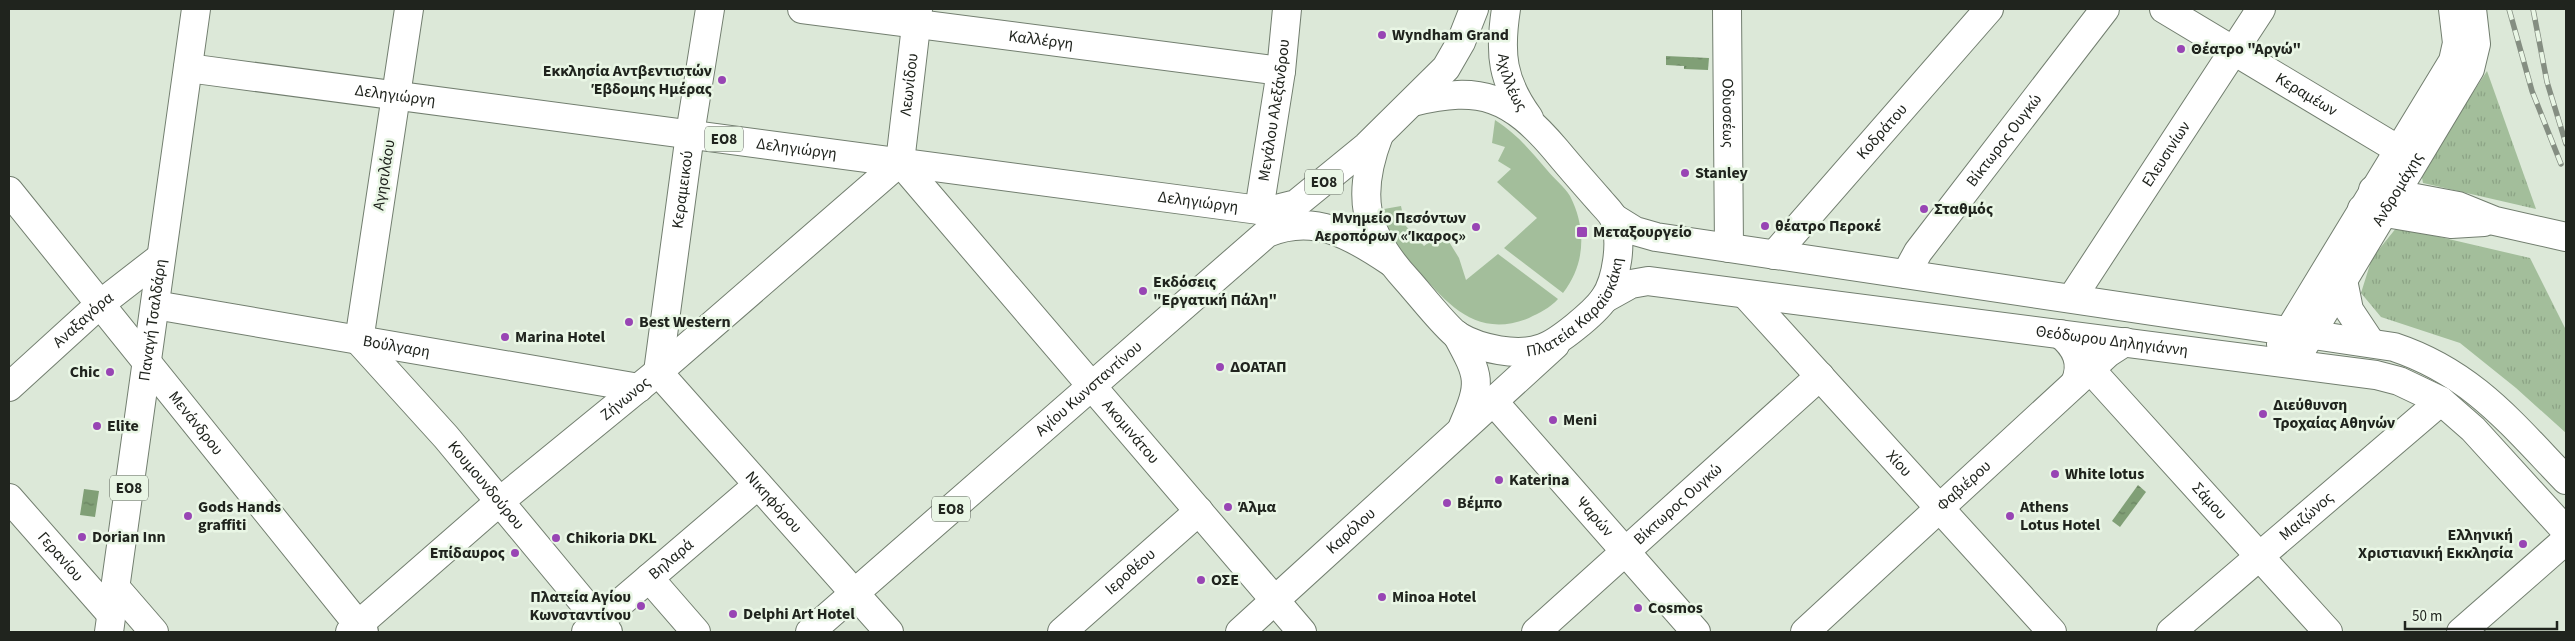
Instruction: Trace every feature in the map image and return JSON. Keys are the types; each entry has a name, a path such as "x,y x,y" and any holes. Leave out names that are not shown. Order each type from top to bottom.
{"street":[{"name":"Παναγή Τσαλδάρη","path":"110,623 196,9"},
{"name":"Αγησιλάου","path":"359,340 409,9"},
{"name":"Κεραμεικού","path":"649,380 710,9"},
{"name":"Καλλέργη","path":"802,9 918,16 1280,71"},
{"name":"Μεγάλου Αλεξάνδρου","path":"1259,210 1280,71 1287,9"},
{"name":"ΕΟ8","path":"1413,102 1446,68 1460,42 1474,9"},
{"name":"Αχιλλέως","path":"1506,9 1502,33 1502,61 1518,103 1533,123"},
{"name":"Οδυσσέως","path":"1727,9 1729,248"},
{"name":"Κοδράτου","path":"1774,255 1989,9"},
{"name":"Βίκτωρος Ουγκώ","path":"1906,274 1918,252 2105,9"},
{"name":"Κεραμέων","path":"2164,9 2399,150"},
{"name":"Ελευσινίων","path":"2072,298 2262,9"},
{"name":"Ανδρομάχης","path":"2301,332 2344,280 2399,150 2453,61 2457,42 2453,9"},
{"name":"Ανδρομάχης","path":"2282,362 2378,201 2470,69 2476,44 2472,9"},
{"name":"Λεωνίδου","path":"900,162 918,16"},
{"name":"Δεληγιώργη","path":"188,68 1259,210 1276,209 1296,204 1380,134"},
{"name":"Πλατεία Καραϊσκάκη","path":"1450,95 1477,95 1512,108 1533,123 1614,218 1619,241 1618,256 1604,299 1560,340 1542,348 1518,352 1493,348 1457,335 1391,262 1370,225 1365,197 1368,169 1380,134 1413,102 1450,95"},
{"name":"Ζήνωνος","path":"357,630 499,502 649,380 900,162"},
{"name":"Ακομινάτου","path":"900,162 1302,632"},
{"name":"Μενάνδρου","path":"9,191 357,630"},
{"path":"2378,201 2458,206 2495,221 2566,237"},
{"path":"1614,218 1635,231 1656,237 2301,332 2371,343 2410,352 2436,364 2468,383 2495,407 2566,480"},
{"name":"Αγίου Κωνσταντίνου","path":"810,632 1267,233 1280,228 1310,224 1327,228 1367,246 1391,262"},
{"name":"Αναξαγόρα","path":"9,386 99,304 161,257"},
{"path":"2344,280 2349,310 2371,343"},
{"name":"Θεόδωρου Δηληγιάννη","path":"1604,299 1631,284 1648,282 2376,375 2399,381 2441,401 2473,430 2566,531"},
{"name":"Χίου","path":"1745,294 2052,632"},
{"name":"Βούλγαρη","path":"154,305 359,340 649,380"},
{"path":"2060,334 2075,348 2078,359 2078,376 2083,376"},
{"name":"Καρόλου","path":"1457,335 1471,361 1477,382 1473,403 1461,430"},
{"name":"Κουμουνδούρου","path":"359,340 446,437 598,629"},
{"name":"Καρόλου","path":"1240,632 1560,340"},
{"name":"Φαβιέρου","path":"1805,632 2108,353 2125,342"},
{"name":"Βίκτωρος Ουγκώ","path":"1536,632 1820,376"},
{"name":"Σάμου","path":"2083,376 2259,556 2328,632"},
{"name":"Νικηφόρου","path":"649,380 758,485 889,632"},
{"name":"Ψαρών","path":"1493,401 1696,632"},
{"name":"Μαιζώνος","path":"2171,632 2441,401"},
{"name":"Βηλαρά","path":"598,629 649,578 758,485"},
{"name":"Γερανίου","path":"9,498 110,623"},
{"name":"Ιεροθέου","path":"1062,632 1199,511"},
{"path":"2461,632 2566,540"},
{"path":"649,578 696,632"},
{"path":"115,587 154,632"}],"green space":[{"path":"2487,71 2536,209 2423,183 2421,172"},
{"path":"1495,120 1529,149 1568,193 1575,208 1579,221 1581,246 1576,271 1563,293 1504,248 1537,218 1497,182 1511,169 1498,161 1505,147 1492,143"},
{"path":"1401,206 1405,225 1424,246 1443,232 1459,258 1466,280 1498,254 1558,299 1548,308 1537,314 1511,323 1494,324 1479,321 1465,315 1440,294 1392,240 1384,209"},
{"path":"2397,227 2530,258 2566,330 2566,433 2516,388 2460,343 2381,317 2361,293 2372,258"}],"water":[{"path":"1666,56 1709,58 1708,70 1684,69 1684,66 1666,65"},
{"path":"2138,485 2146,492 2120,527 2112,521"},
{"path":"84,489 99,491 95,517 80,515"}],"railway":[{"path":"2509,9 2532,91 2561,164"},
{"path":"2533,9 2547,82 2566,144"}],"place":[{"name":"Wyndham Grand","path":"1382,35"},
{"name":"Θέατρο \"Αργώ\"","path":"2181,49"},
{"name":"Εκκλησία Αντβεντιστών Έβδομης Ημέρας","path":"722,80"},
{"name":"Stanley","path":"1685,173"},
{"name":"Σταθμός","path":"1924,209"},
{"name":"θέατρο Περοκέ","path":"1765,226"},
{"name":"Μνημείο Πεσόντων Αεροπόρων «Ίκαρος»","path":"1476,227"},
{"name":"Μεταξουργείο","path":"1582,232"},
{"name":"Εκδόσεις \"Εργατική Πάλη\"","path":"1143,291"},
{"name":"Best Western","path":"629,322"},
{"name":"Marina Hotel","path":"505,337"},
{"name":"ΔΟΑΤΑΠ","path":"1220,367"},
{"name":"Chic","path":"110,372"},
{"name":"Διεύθυνση Τροχαίας Αθηνών","path":"2263,414"},
{"name":"Meni","path":"1553,420"},
{"name":"Elite","path":"97,426"},
{"name":"White lotus","path":"2055,474"},
{"name":"Katerina","path":"1499,480"},
{"name":"Βέμπο","path":"1447,503"},
{"name":"Άλμα","path":"1228,507"},
{"name":"Gods Hands graffiti","path":"188,516"},
{"name":"Athens Lotus Hotel","path":"2010,516"},
{"name":"Dorian Inn","path":"82,537"},
{"name":"Chikoria DKL","path":"556,538"},
{"name":"Ελληνική Χριστιανική Εκκλησία","path":"2523,544"},
{"name":"Επίδαυρος","path":"515,553"},
{"name":"ΟΣΕ","path":"1201,580"},
{"name":"Minoa Hotel","path":"1382,597"},
{"name":"Πλατεία Αγίου Κωνσταντίνου","path":"641,606"},
{"name":"Cosmos","path":"1638,608"},
{"name":"Delphi Art Hotel","path":"733,614"}]}
